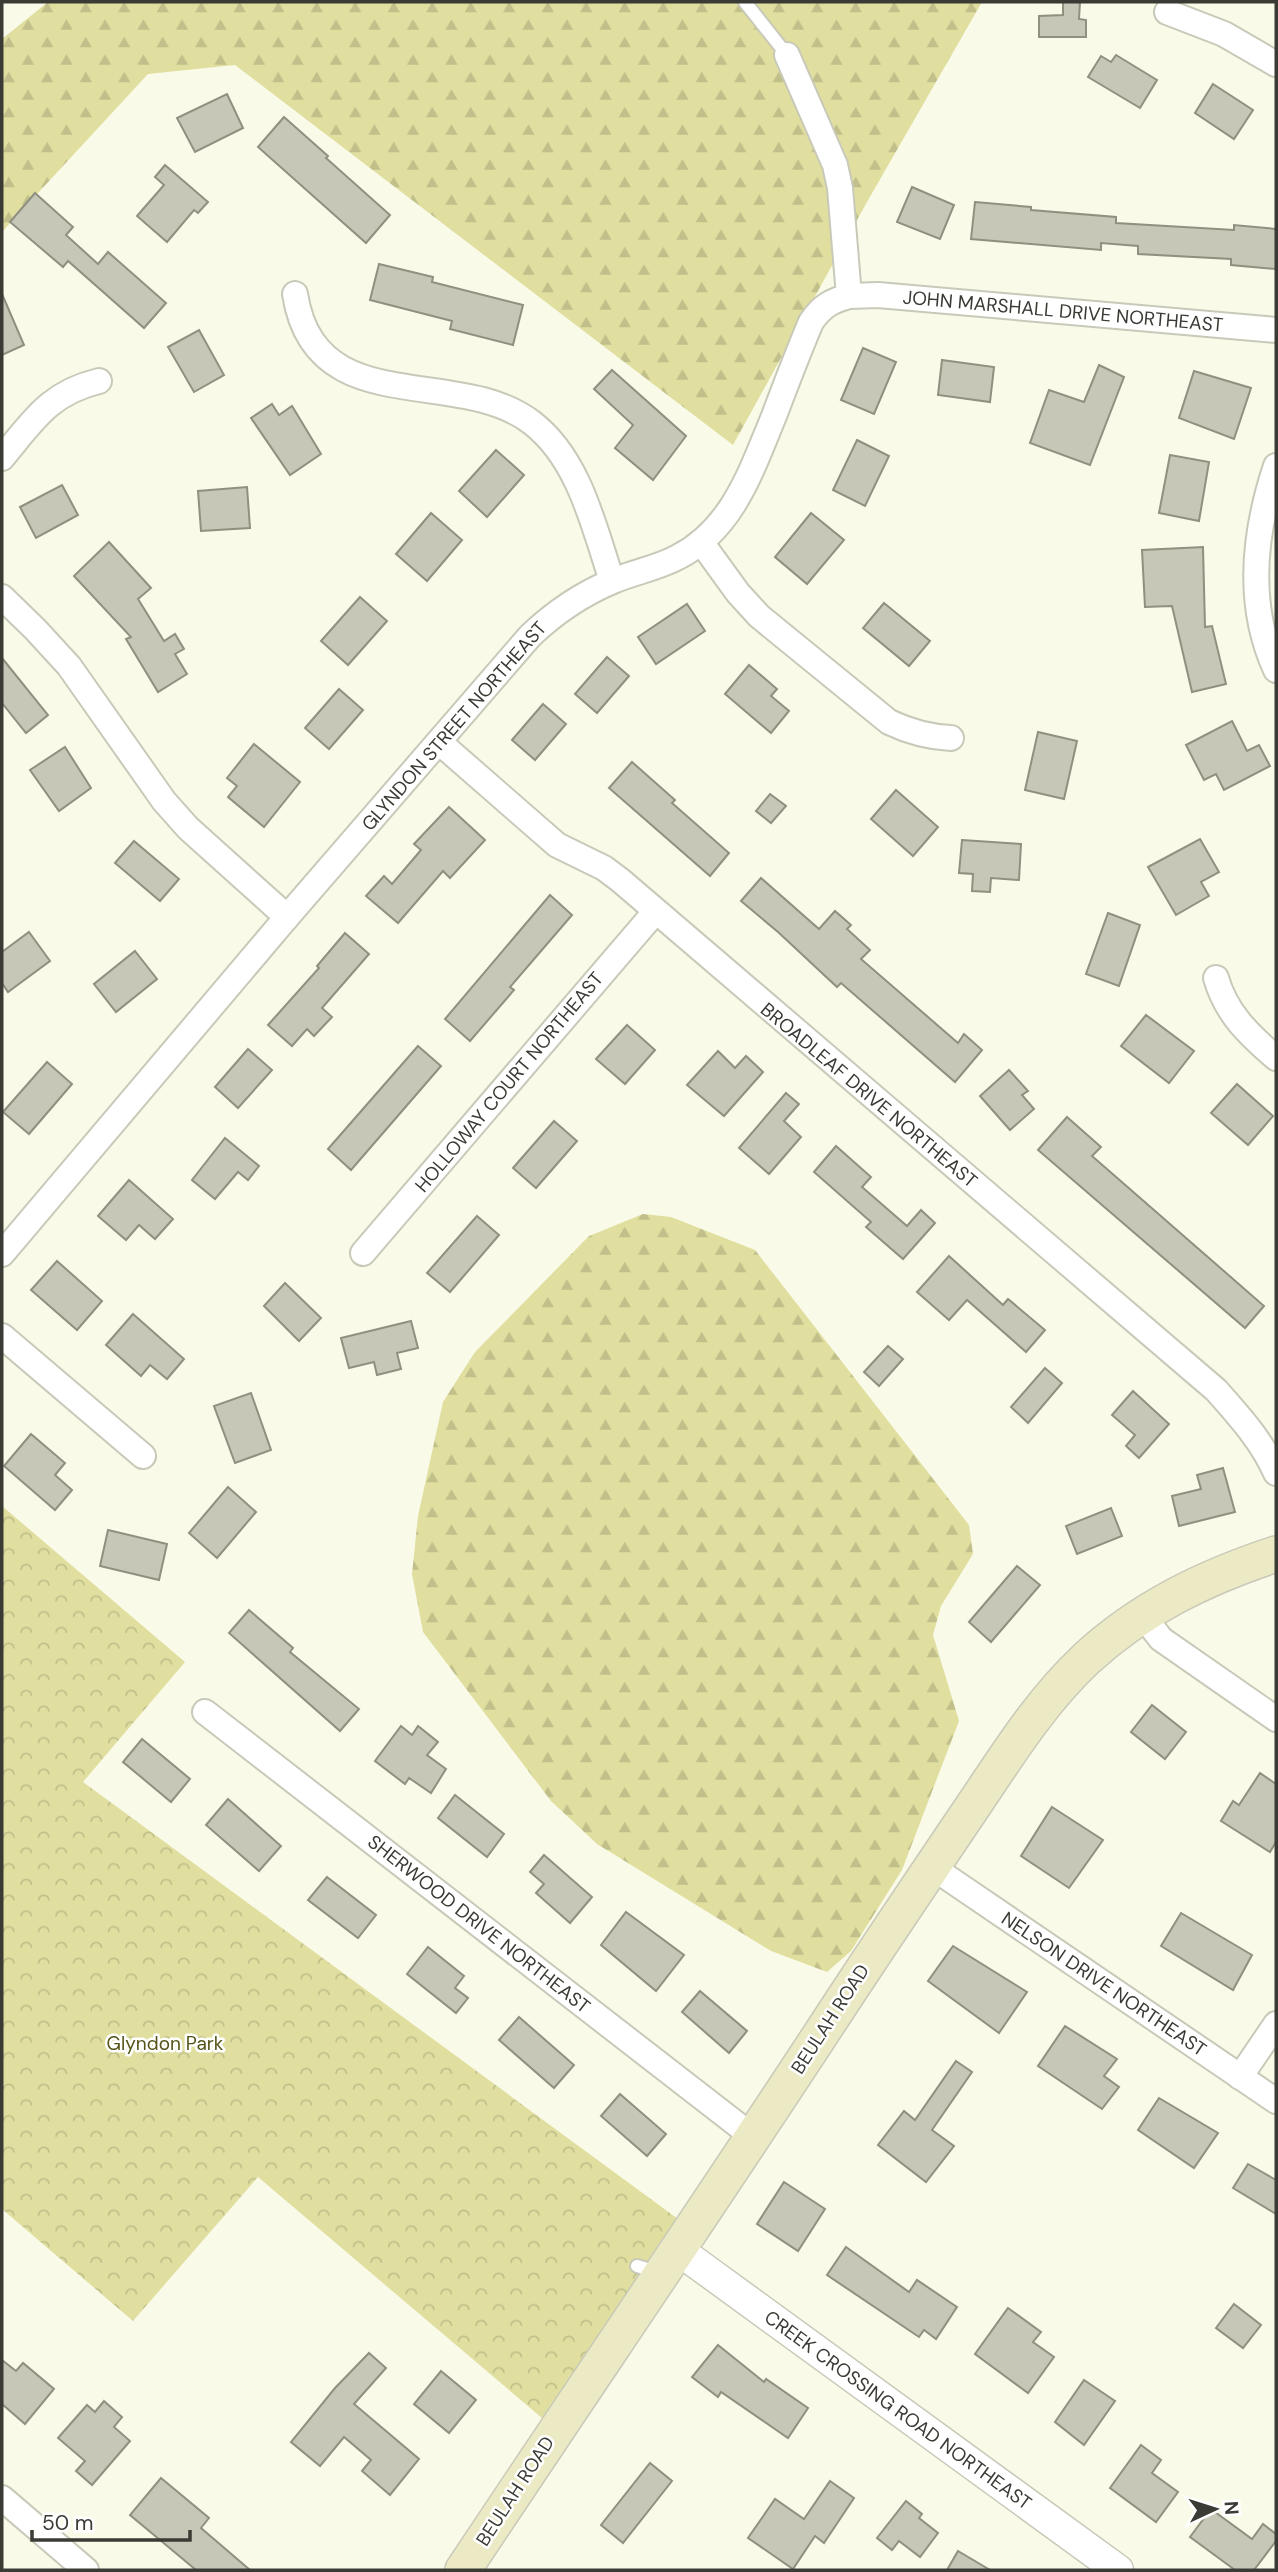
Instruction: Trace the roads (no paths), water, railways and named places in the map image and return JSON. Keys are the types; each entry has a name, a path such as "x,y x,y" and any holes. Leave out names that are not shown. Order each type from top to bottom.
{"main road":[{"name":"BEULAH ROAD","path":"463,2570 658,2263 752,2136 1022,1734 1062,1683 1107,1642 1189,1587 1229,1569 1276,1554"}],"street":[{"path":"1167,12 1224,34 1276,64"},
{"path":"788,55 835,165 840,188 849,296"},
{"path":"295,294 304,327 316,345 333,362 357,376 378,383 424,391 459,393 487,400 513,410 550,439 574,478 612,582"},
{"name":"JOHN MARSHALL DRIVE NORTHEAST","path":"849,296 892,296 1276,330"},
{"name":"GLYNDON STREET NORTHEAST","path":"2,1254 287,917 530,636 576,599 612,582 678,558 721,524 753,467 811,322 831,300 849,296"},
{"path":"2,458 57,397 77,386 99,381"},
{"path":"1276,466 1261,518 1256,552 1257,594 1263,632 1276,670"},
{"path":"701,542 738,593 759,616 889,722 909,732 932,738 951,738"},
{"path":"2,597 69,666 164,801 188,828 287,917"},
{"name":"BROADLEAF DRIVE NORTHEAST","path":"439,742 557,845 604,868 1216,1390 1248,1425 1268,1454 1276,1473"},
{"name":"HOLLOWAY COURT NORTHEAST","path":"363,1253 654,912"},
{"path":"1216,978 1231,1014 1248,1034 1276,1058"},
{"path":"2,1336 143,1456"},
{"path":"1143,1616 1161,1639 1276,1719"},
{"name":"SHERWOOD DRIVE NORTHEAST","path":"205,1713 752,2136"},
{"name":"NELSON DRIVE NORTHEAST","path":"932,1867 1276,2101"},
{"path":"1240,2077 1276,2024"},
{"name":"CREEK CROSSING ROAD NORTHEAST","path":"658,2263 1118,2570"},
{"path":"2,2498 86,2570"}],"lane":[{"path":"745,2 788,55"}],"park label":[{"name":"Glyndon Park","path":"165,2043"}]}
